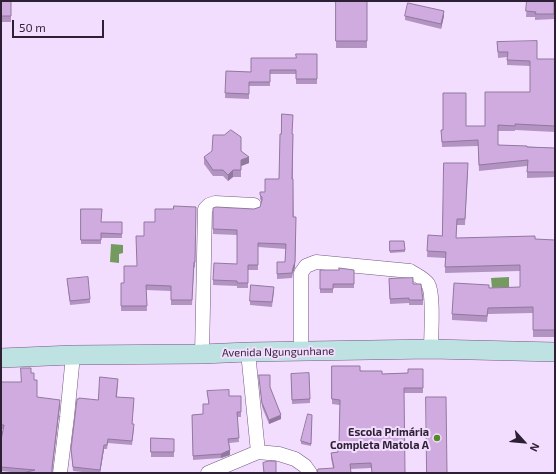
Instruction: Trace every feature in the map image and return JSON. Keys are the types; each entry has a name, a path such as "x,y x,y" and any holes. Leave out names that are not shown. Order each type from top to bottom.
{"street":[{"path":"202,354 205,209 209,204 215,203 254,205"},
{"path":"301,352 301,274 306,266 316,262 410,271 422,278 428,284 432,296 431,349"},
{"name":"Avenida Ngungunhane","path":"1,358 72,354 202,354 431,349 555,352"},
{"path":"248,352 258,452"},
{"path":"60,473 67,417 72,354"},
{"path":"208,473 234,467 258,452 279,454 295,459 305,466 310,473"}],"shaded area":[{"path":"111,244 123,245 123,253 119,254 119,263 110,262"},
{"path":"509,277 509,287 492,288 491,278"}],"building":[{"path":"1,1 11,1 11,16 1,16"},
{"path":"336,1 367,1 367,41 336,41"},
{"path":"527,1 554,1 554,14 535,14 536,12 526,11"},
{"path":"408,3 444,11 441,24 405,16"},
{"path":"537,41 537,59 555,59 555,126 515,124 515,126 498,125 498,145 555,148 555,172 527,172 528,160 479,165 478,140 442,142 441,130 443,130 443,93 466,93 466,126 485,126 485,92 530,92 530,61 507,60 508,52 498,52 497,42"},
{"path":"296,54 317,54 317,79 296,79 296,70 270,70 270,82 249,82 249,94 225,93 226,71 251,72 251,58 296,58"},
{"path":"282,114 293,115 293,217 296,217 295,262 292,273 277,274 277,262 285,262 286,244 258,243 258,265 248,265 248,283 213,280 214,263 237,264 237,230 213,229 213,208 254,209 260,207 262,197 260,192 265,192 265,179 279,179"},
{"path":"231,130 241,137 241,151 249,157 241,160 241,170 233,170 228,175 223,170 213,170 204,157 212,151 213,135 224,135"},
{"path":"444,163 468,163 465,219 457,219 456,238 535,236 535,239 555,240 555,330 533,330 533,307 488,308 487,316 452,314 454,283 489,285 489,288 520,287 520,265 445,267 446,252 427,251 428,235 442,236"},
{"path":"174,206 196,207 195,262 192,300 171,300 171,286 146,285 147,306 121,306 121,283 124,283 124,266 137,266 136,236 144,236 144,222 155,222 155,209 173,209"},
{"path":"81,209 102,209 101,222 122,222 122,234 101,233 101,240 81,240"},
{"path":"390,241 404,241 405,250 390,251"},
{"path":"339,268 354,270 354,284 333,284 333,289 320,289 320,270 339,270"},
{"path":"88,277 90,299 70,301 67,279"},
{"path":"413,278 413,284 421,284 423,300 409,300 409,298 390,299 389,279"},
{"path":"251,285 274,287 272,302 250,301"},
{"path":"332,366 360,366 360,371 382,371 382,374 408,373 408,369 423,369 423,388 404,388 405,473 372,473 371,463 350,464 351,473 317,473 318,469 334,468 331,453 338,452 337,444 339,444 340,400 332,399"},
{"path":"21,368 31,368 31,373 34,373 34,380 37,380 37,397 60,400 52,468 53,473 23,473 35,470 1,467 1,440 4,425 1,425 1,382 21,382"},
{"path":"309,373 310,399 292,400 291,374"},
{"path":"259,375 270,375 270,387 281,415 269,420 262,403"},
{"path":"100,377 118,379 116,397 134,398 132,424 134,424 132,441 108,439 107,445 104,445 100,470 73,467 71,449 77,399 98,400"},
{"path":"229,390 229,396 241,396 241,412 237,412 239,438 228,439 230,450 221,454 193,456 192,415 203,414 203,404 209,404 207,391"},
{"name":"Escola Primária Completa Matola A","path":"426,397 446,397 447,473 427,473"},
{"path":"308,414 312,415 311,444 301,441"},
{"path":"151,438 174,439 174,452 151,452"},
{"path":"276,461 276,473 264,473 263,463"}],"place":[{"name":"Escola Primária Completa Matola A","path":"437,438"}]}
